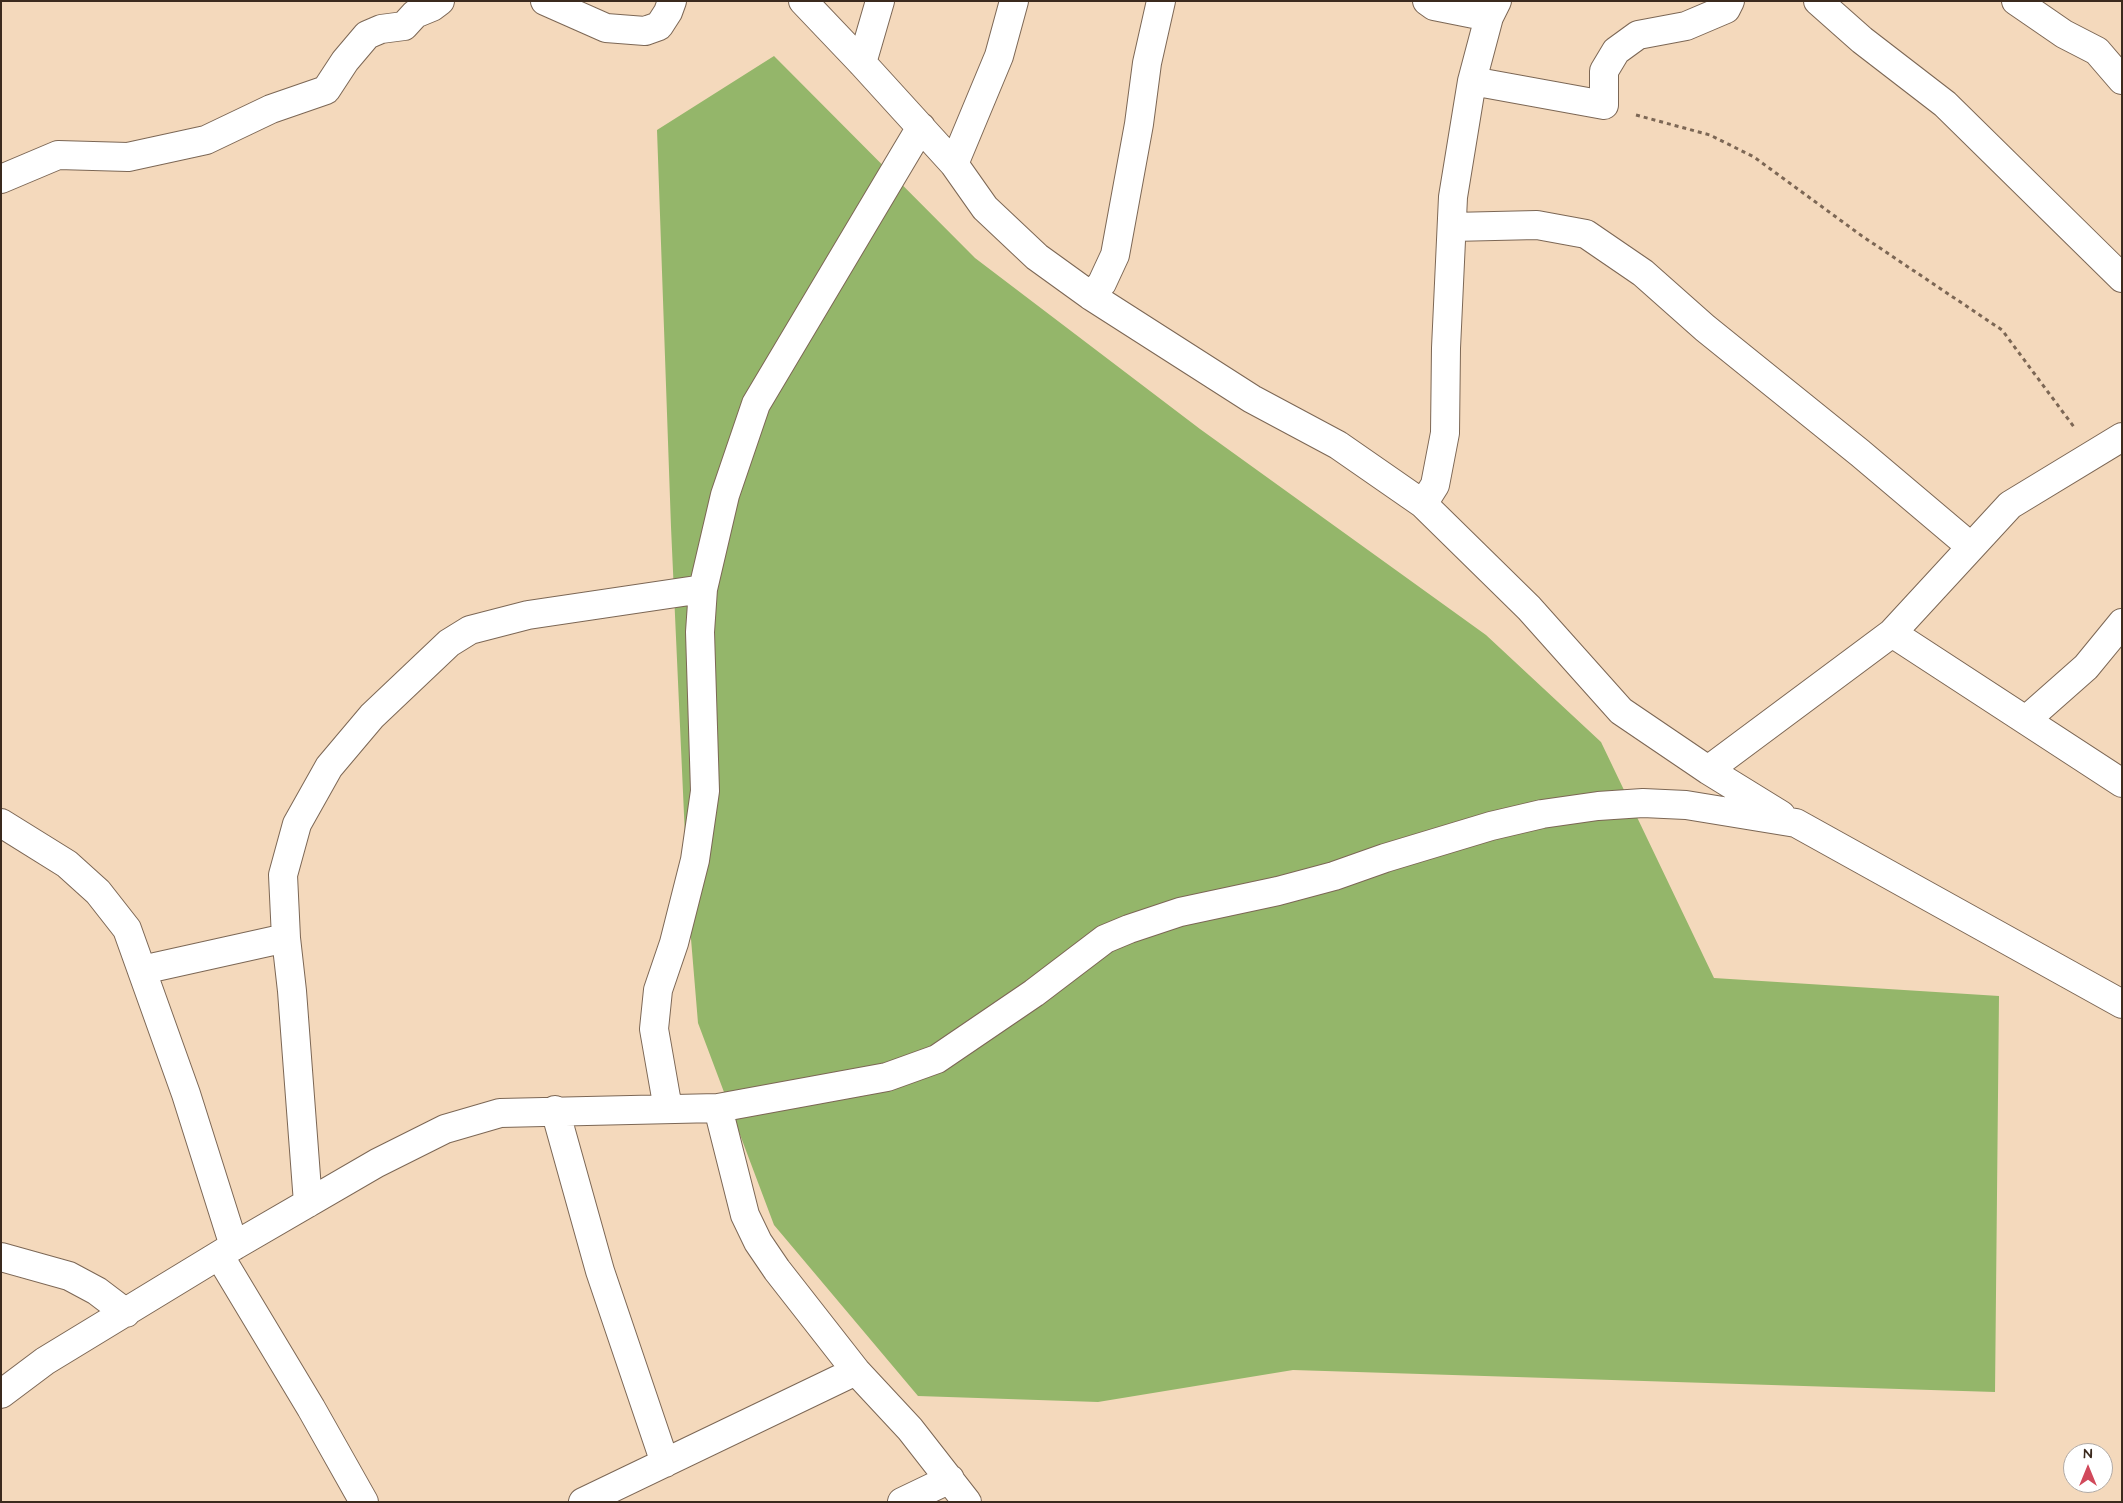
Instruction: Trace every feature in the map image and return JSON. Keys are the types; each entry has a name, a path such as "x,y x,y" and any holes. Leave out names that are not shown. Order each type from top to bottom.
{"street":[{"path":"1,179 58,155 128,157 206,140 271,109 326,90 345,60 367,35 381,29 404,26 414,14 432,8 440,1"},
{"path":"545,1 606,28 645,31 659,26 668,12 672,1"},
{"path":"803,1 954,164 985,208 1037,256 1091,296 1252,399 1338,445 1423,504 1472,549 1529,608 1621,711 1708,770 1796,823 2122,1004"},
{"path":"862,63 880,1"},
{"path":"954,164 999,56 1014,1"},
{"path":"1091,296 1102,283 1115,255 1139,124 1147,63 1161,1"},
{"path":"1423,504 1435,485 1445,432 1446,348 1453,197 1472,81 1493,9 1434,6 1427,1"},
{"path":"1472,81 1604,106 1604,71 1616,51 1638,35 1686,26 1726,9 1730,1"},
{"path":"1818,1 1862,40 1945,104 2122,278"},
{"path":"2016,1 2064,34 2097,51 2122,80"},
{"path":"668,1109 654,1029 658,990 674,942 695,860 705,792 700,632 703,589 725,495 756,404 921,127"},
{"path":"1452,227 1537,225 1586,234 1643,273 1705,328 1860,452 1970,546"},
{"path":"1708,770 1892,633 1970,546 2010,505 2122,437"},
{"path":"308,1203 292,991 286,938 283,875 297,824 329,767 372,716 449,643 470,630 528,615 703,589"},
{"path":"2026,720 2086,667 2122,623"},
{"path":"1892,633 2122,783"},
{"path":"1,1394 45,1361 227,1250 376,1163 445,1129 500,1113 555,1110 718,1108 887,1077 937,1059 1034,993 1105,939 1129,929 1180,912 1278,891 1334,876 1385,858 1491,826 1542,814 1598,806 1643,803 1686,805 1796,823"},
{"path":"1,823 67,864 98,892 128,929 186,1094 227,1250 364,1502"},
{"path":"142,970 286,938"},
{"path":"718,1108 745,1215 758,1242 776,1270 856,1371 910,1429 967,1502"},
{"path":"555,1110 600,1271 665,1462"},
{"path":"1,1257 69,1276 97,1292 126,1313"},
{"path":"583,1502 856,1371"},
{"path":"902,1502 950,1479"}],"path":[{"path":"1604,106 1710,135 1754,157 1862,236 2002,330 2092,454"}],"green space":[{"path":"774,56 975,258 1200,429 1486,635 1601,742 1714,978 1999,996 1995,1392 1293,1370 1098,1402 918,1396 774,1225 698,1023 688,903 671,527 657,130"}]}
